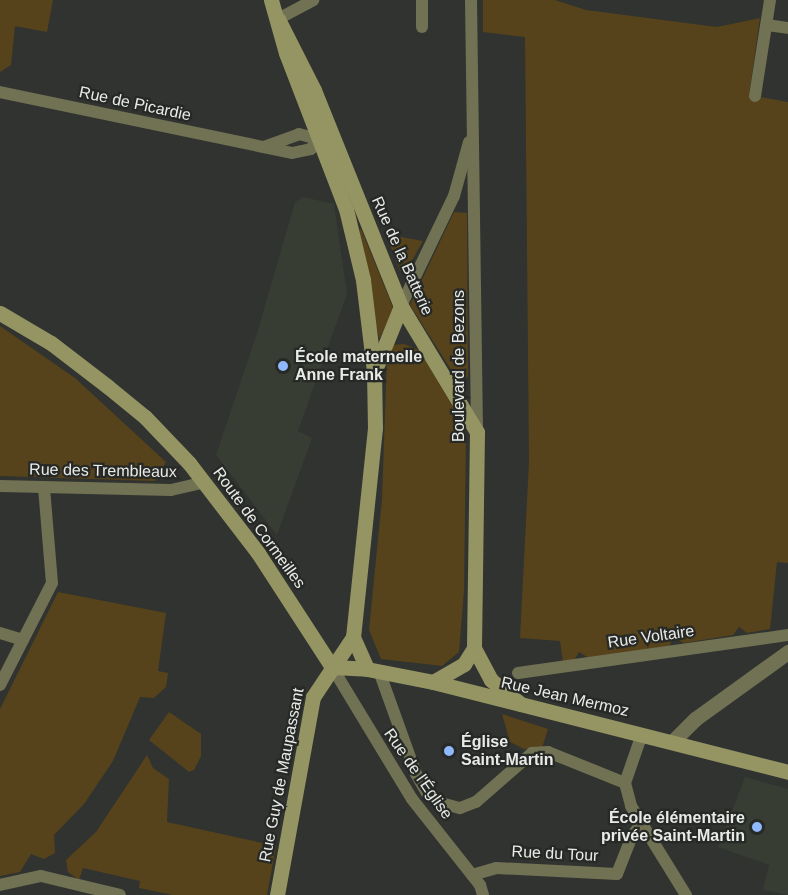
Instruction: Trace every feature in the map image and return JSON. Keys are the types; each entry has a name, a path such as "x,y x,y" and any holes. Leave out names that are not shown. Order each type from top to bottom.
{"main road":[{"path":"271,0 286,53 318,115 333,156 355,239 374,371 374,446 353,637 373,670"},
{"name":"Rue de la Batterie","path":"333,156 401,306 477,432"},
{"path":"374,371 401,306"},
{"name":"Route de Cormeilles","path":"0,314 51,344 145,417 205,482 258,553 332,667"},
{"name":"Rue de la Batterie","path":"389,332 406,335 425,347"},
{"name":"Boulevard de Bezons","path":"477,432 474,648 491,680 521,704"},
{"name":"Rue Guy de Maupassant","path":"277,895 313,697 353,637"},
{"path":"433,682 464,664 474,648"},
{"name":"Rue Jean Mermoz","path":"332,667 373,670 433,682 788,772"}],"street":[{"path":"278,20 313,0"},
{"path":"422,0 422,27"},
{"name":"Boulevard de Bezons","path":"471,0 477,432"},
{"path":"755,96 771,0"},
{"path":"767,25 788,28"},
{"name":"Boulevard de Bezons","path":"401,306 454,196 468,147 472,84"},
{"name":"Rue de Picardie","path":"0,92 264,147 333,156"},
{"path":"264,147 299,134 318,115"},
{"path":"299,134 326,137"},
{"path":"304,152 326,137"},
{"name":"Rue des Trembleaux","path":"0,486 171,490 205,482"},
{"path":"0,685 52,583 45,487"},
{"path":"0,633 23,640"},
{"name":"Rue Voltaire","path":"518,673 788,635"},
{"path":"673,741 695,719 788,652"},
{"name":"Rue de l'Église","path":"332,667 412,799 472,875 483,895"},
{"path":"373,670 416,774 427,793 441,803 460,808 476,802 532,753 548,752 625,783"},
{"path":"642,734 625,783 640,824 686,895"},
{"name":"Rue du Tour","path":"472,875 496,867 617,874 632,836 640,824"},
{"path":"0,885 40,876 120,895"}],"shaded area":[{"path":"0,0 53,0 47,32 15,26 11,65 0,72"},
{"path":"483,0 555,0 586,10 717,27 760,18 749,95 788,102 788,563 777,562 770,629 747,633 739,627 733,635 684,643 674,638 669,646 589,658 579,652 574,660 563,662 560,641 520,638 529,462 525,37 483,32"},
{"name":"École maternelle Anne Frank","path":"303,197 334,204 347,294 298,431 312,438 277,535 216,455 258,330 295,202"},
{"path":"454,212 467,213 468,377 457,379 410,305"},
{"path":"361,229 394,310 379,339 359,230"},
{"path":"395,236 423,241 406,271 400,271 388,240"},
{"path":"0,326 75,378 166,462 155,481 0,476"},
{"path":"404,344 419,350 461,420 466,437 464,591 459,652 442,666 381,659 369,630 382,499 387,357 393,345"},
{"path":"58,592 166,613 158,671 168,673 166,687 154,698 140,697 113,761 84,804 54,835 55,853 44,859 31,854 20,872 0,876 0,709"},
{"path":"169,712 201,734 201,756 194,770 189,772 149,740"},
{"path":"502,714 548,729 542,748 524,749 510,742"},
{"path":"147,755 153,768 169,779 167,822 276,846 267,895 173,895 139,888 140,881 83,868 79,880 68,872 66,860 96,832"},
{"name":"École élémentaire privée Saint-Martin","path":"745,777 788,789 788,895 763,890 769,865 718,847"}],"place":[{"name":"École maternelle Anne Frank","path":"283,366"},
{"name":"Église Saint-Martin","path":"449,751"},
{"name":"École élémentaire privée Saint-Martin","path":"757,827"}]}
